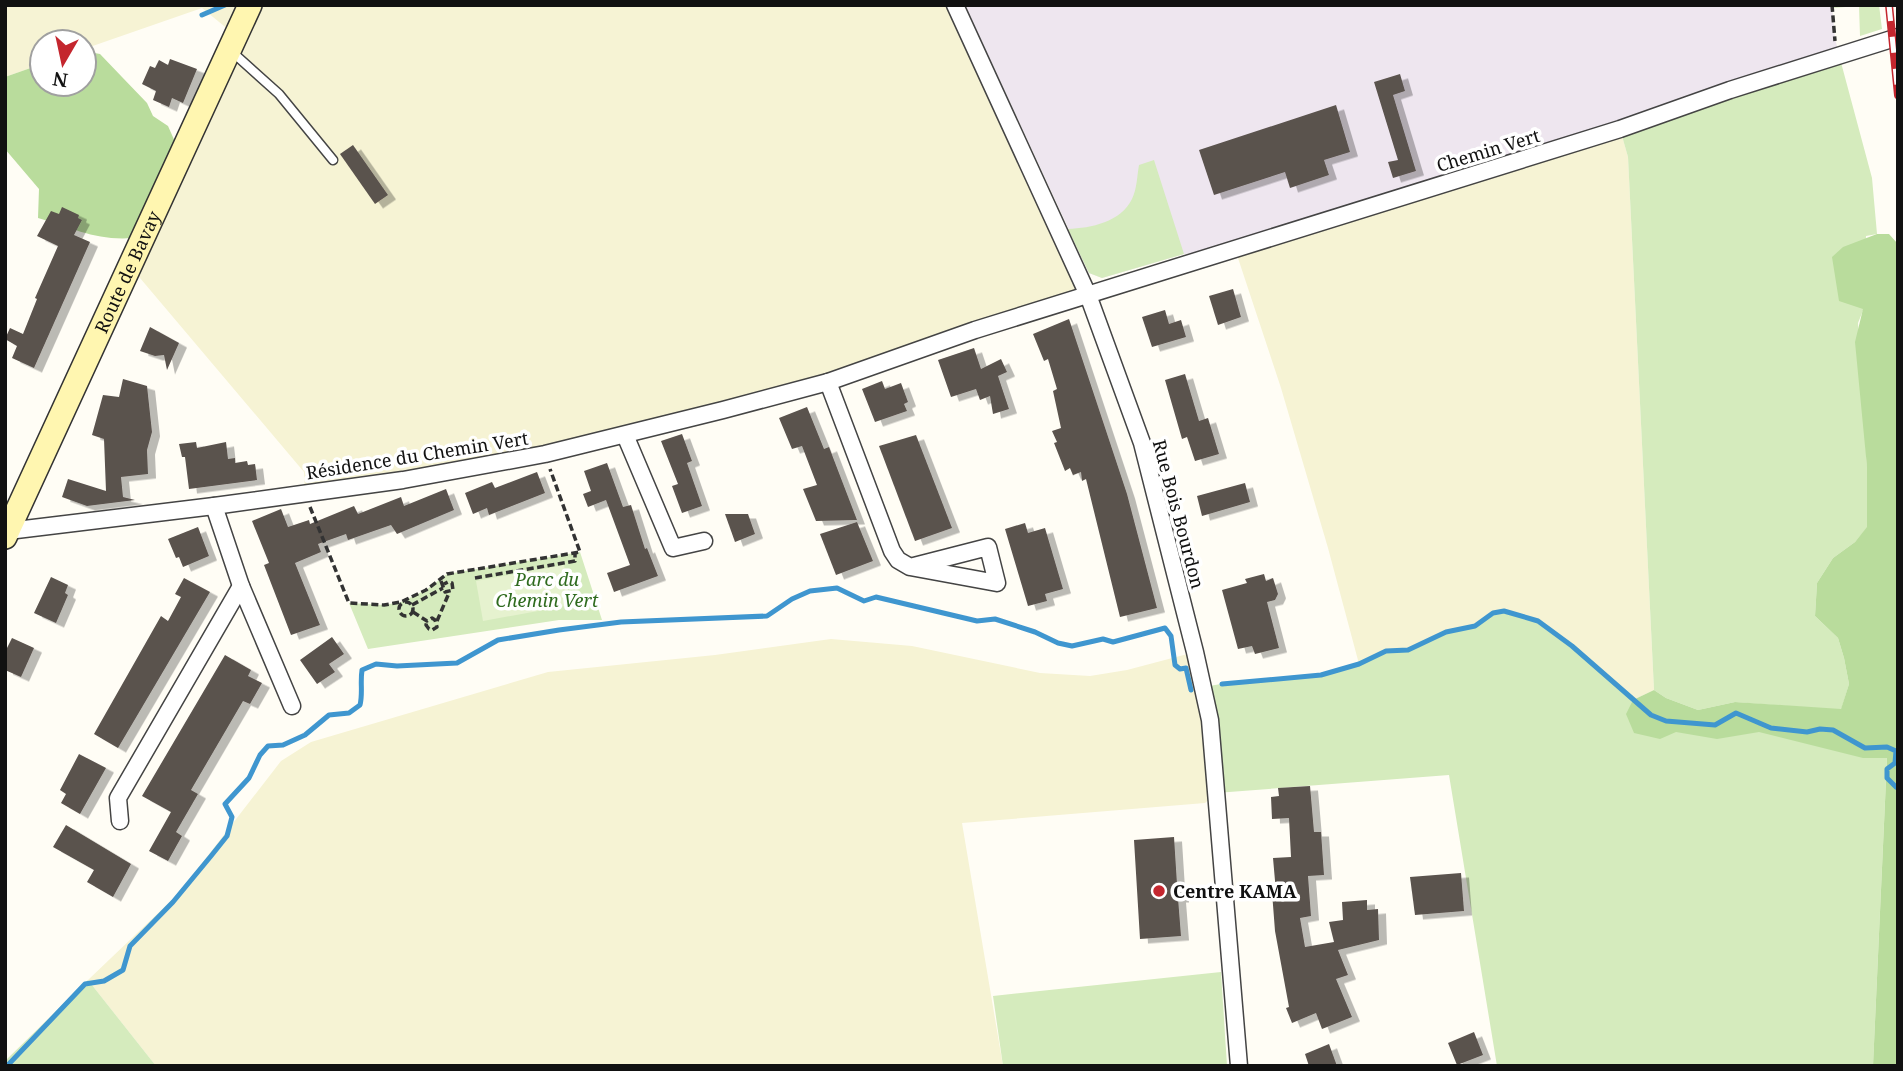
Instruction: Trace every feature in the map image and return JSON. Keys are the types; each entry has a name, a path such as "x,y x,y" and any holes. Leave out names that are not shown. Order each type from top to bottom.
{"main road":[{"name":"Route de Bavay","path":"6,534 250,5"}],"street":[{"name":"Rue Bois Bourdon","path":"955,5 1087,295 1142,443 1210,720 1239,1066"},
{"name":"Chemin Vert","path":"1087,295 1607,133 1898,37"},
{"name":"Résidence du Chemin Vert","path":"6,534 403,480 545,454 828,382 975,330 1087,295"},
{"path":"828,382 892,551 898,560 910,567 997,583 988,547 910,567"},
{"path":"625,435 673,548 704,541"},
{"path":"214,506 241,586 292,706"},
{"path":"120,821 118,798 241,586"}],"lane":[{"path":"229,49 279,94 333,160"}],"path":[{"path":"1832,5 1839,55"},
{"path":"412,606 442,584 447,574 580,552 545,454"},
{"path":"305,493 349,603 384,605 409,602 413,612 426,621"},
{"path":"475,578 575,561 575,552"},
{"path":"413,612 407,616 401,613 400,606 442,584 448,582 453,585 437,621 437,627 430,630 426,627 426,621"},
{"path":"442,584 449,593"},
{"path":"426,621 432,618 437,621"}],"shaded area":[{"path":"5,5 955,5 1088,295 625,435 305,493 304,472 129,265 235,35 202,8 98,44 98,28 28,28 28,69 5,77"},
{"path":"965,5 1832,5 1839,55 1235,249 1184,254 1102,278 1089,273"},
{"path":"1620,129 1628,157 1654,690 1633,700 1572,646 1538,621 1493,613 1475,626 1446,632 1408,650 1386,651 1359,664 1281,388 1235,249"},
{"path":"831,639 912,646 1040,673 1090,676 1127,670 1195,652 1216,793 1205,803 962,823 1003,1066 156,1066 88,980 179,893 281,761 311,742 548,672 715,655"}],"green space":[{"path":"1832,5 1879,5 1882,29 1860,36 1859,6 1832,8"},
{"path":"100,54 147,103 153,116 168,126 180,153 142,237 101,237 38,218 39,189 5,149 5,77 28,69 28,98 98,98"},
{"path":"1839,55 1872,178 1877,234 1866,236 1864,308 1858,323 1867,467 1867,528 1855,542 1833,558 1817,583 1815,616 1838,638 1849,684 1841,710 1735,702 1698,710 1666,698 1654,690 1628,157 1620,129"},
{"path":"1154,160 1184,254 1102,278 1089,273 1068,229 1095,225 1121,213 1134,195 1139,165"},
{"path":"1877,234 1889,234 1897,243 1898,255 1898,1066 1873,1066 1887,758 1863,758 1759,732 1717,739 1676,732 1660,739 1634,733 1626,714 1633,700 1654,690 1666,698 1698,710 1735,702 1841,709 1849,684 1838,638 1815,616 1817,583 1833,558 1855,542 1867,527 1867,467 1855,342 1863,309 1839,301 1832,257 1843,247"},
{"name":"Parc du Chemin Vert","path":"580,552 602,620 559,620 368,649 349,603 384,605 401,602 426,590 447,574"},
{"path":"564,565 571,605 483,621 476,581"},
{"path":"1504,611 1538,621 1572,646 1651,715 1727,719 1887,757 1873,1066 1497,1066 1449,775 1216,793 1203,687 1245,680 1321,675 1359,664 1386,651 1408,650 1446,632 1475,626 1493,613"},
{"path":"1221,972 1227,1066 1003,1066 993,996"},
{"path":"88,980 156,1066 5,1066 5,1061"}],"building":[{"path":"170,59 197,69 183,103 172,98 169,107 153,100 156,91 142,84 150,66 155,68 159,60 168,65"},
{"path":"1400,74 1405,91 1393,95 1416,171 1393,178 1388,162 1398,160 1374,82"},
{"path":"1336,105 1350,152 1324,160 1329,175 1290,188 1285,172 1214,195 1199,150"},
{"path":"353,145 388,195 375,204 340,154"},
{"path":"62,207 79,215 78,218 82,220 74,235 90,242 34,368 12,358 17,346 5,339 10,328 23,334 37,299 35,298 58,246 37,236 51,211 59,214"},
{"path":"1233,289 1241,317 1218,325 1209,296"},
{"path":"1165,310 1169,324 1181,320 1186,337 1152,347 1142,317"},
{"path":"1069,319 1127,494 1157,608 1120,617 1086,479 1082,481 1081,472 1073,475 1070,468 1065,471 1054,443 1057,442 1052,431 1061,428 1053,391 1057,389 1048,359 1044,361 1033,334"},
{"path":"150,327 179,343 167,370 164,355 155,356 140,351"},
{"path":"974,348 981,369 1001,359 1007,372 998,376 1009,409 993,414 990,396 980,400 976,389 951,397 938,360"},
{"path":"1185,374 1199,421 1208,418 1219,454 1195,461 1187,437 1182,439 1165,380"},
{"path":"123,379 147,386 152,432 147,450 148,474 121,477 123,497 135,500 87,506 62,497 68,479 106,491 104,439 92,435 103,395 119,397"},
{"path":"882,381 885,389 901,383 908,402 904,404 907,411 875,422 862,389"},
{"path":"807,407 824,449 829,447 857,520 816,521 803,489 817,485 802,446 792,449 779,418"},
{"path":"682,434 692,461 687,463 702,506 682,513 672,486 678,484 661,441"},
{"path":"916,435 952,528 915,541 879,446"},
{"path":"196,442 197,448 226,442 228,459 235,458 235,463 247,461 248,465 255,464 257,480 189,489 185,457 182,457 179,444"},
{"path":"607,463 623,507 631,505 645,549 647,548 658,576 614,592 607,573 630,565 606,500 588,507 583,494 591,491 584,471"},
{"path":"537,472 545,493 489,515 487,508 473,514 465,493 492,482 495,488"},
{"path":"1245,483 1250,502 1202,516 1197,496"},
{"path":"446,489 454,510 397,534 391,525 348,540 346,534 318,544 321,552 295,563 320,625 291,635 264,565 269,563 252,521 281,509 288,527 309,520 310,524 354,506 358,514 401,497 404,506"},
{"path":"725,514 748,514 755,534 735,542"},
{"path":"857,522 873,561 836,575 820,534"},
{"path":"1025,523 1028,533 1045,528 1063,589 1045,594 1047,601 1028,606 1005,529"},
{"path":"198,527 209,556 183,567 168,539"},
{"path":"1264,574 1266,581 1273,578 1278,594 1275,600 1267,602 1279,648 1255,654 1252,646 1238,649 1222,590 1247,583 1245,579"},
{"path":"51,577 68,585 65,593 68,595 56,623 34,613"},
{"path":"184,578 210,592 118,748 94,734 161,616 168,621 181,597 175,594"},
{"path":"332,637 344,654 329,664 335,672 317,684 300,660"},
{"path":"12,638 34,648 21,677 5,670 5,652"},
{"path":"225,655 251,670 248,676 262,683 250,704 243,701 191,790 198,794 176,832 182,836 168,861 149,851 171,812 142,796"},
{"path":"79,754 106,768 80,814 61,803 66,794 60,790"},
{"path":"1310,786 1314,832 1321,832 1324,875 1308,876 1311,916 1300,918 1305,947 1334,942 1329,922 1343,920 1342,902 1367,900 1367,910 1378,909 1379,940 1338,950 1348,975 1336,979 1352,1017 1322,1029 1316,1013 1292,1023 1286,1008 1289,1007 1275,931 1272,892 1276,892 1273,858 1291,857 1289,818 1272,819 1271,797 1279,796 1278,788"},
{"path":"66,825 131,864 113,897 87,882 94,870 53,847"},
{"name":"Centre KAMA","path":"1174,837 1177,884 1180,884 1181,898 1178,898 1181,936 1140,939 1134,840"},
{"path":"1461,873 1464,911 1415,915 1410,877"},
{"path":"1474,1032 1483,1055 1457,1065 1448,1043"},
{"path":"1329,1044 1337,1066 1309,1066 1305,1054"}],"waterway":[{"path":"202,15 225,5"},
{"path":"7,1066 85,984 104,981 123,970 130,946 173,902 227,836 232,817 225,804 249,778 260,755 268,746 283,745 305,735 329,715 349,713 360,705 362,670 376,664 397,666 457,663 498,640 621,622 767,616 792,599 810,591 837,588 864,601 876,597 977,621 995,619 1072,646 1103,639 1113,642 1165,628 1171,636 1175,665 1180,669 1186,668 1191,690"},
{"path":"1222,684 1321,675 1359,664 1386,651 1408,650 1446,632 1475,626 1493,613 1504,611 1538,621 1572,646 1651,715 1666,721 1715,725 1736,713 1771,728 1807,732 1833,730 1865,748 1887,747 1896,751 1895,763 1887,769 1887,778 1896,787"}],"railway":[{"path":"1889,5 1898,95"}],"place":[{"name":"Centre KAMA","path":"1159,891"}]}
